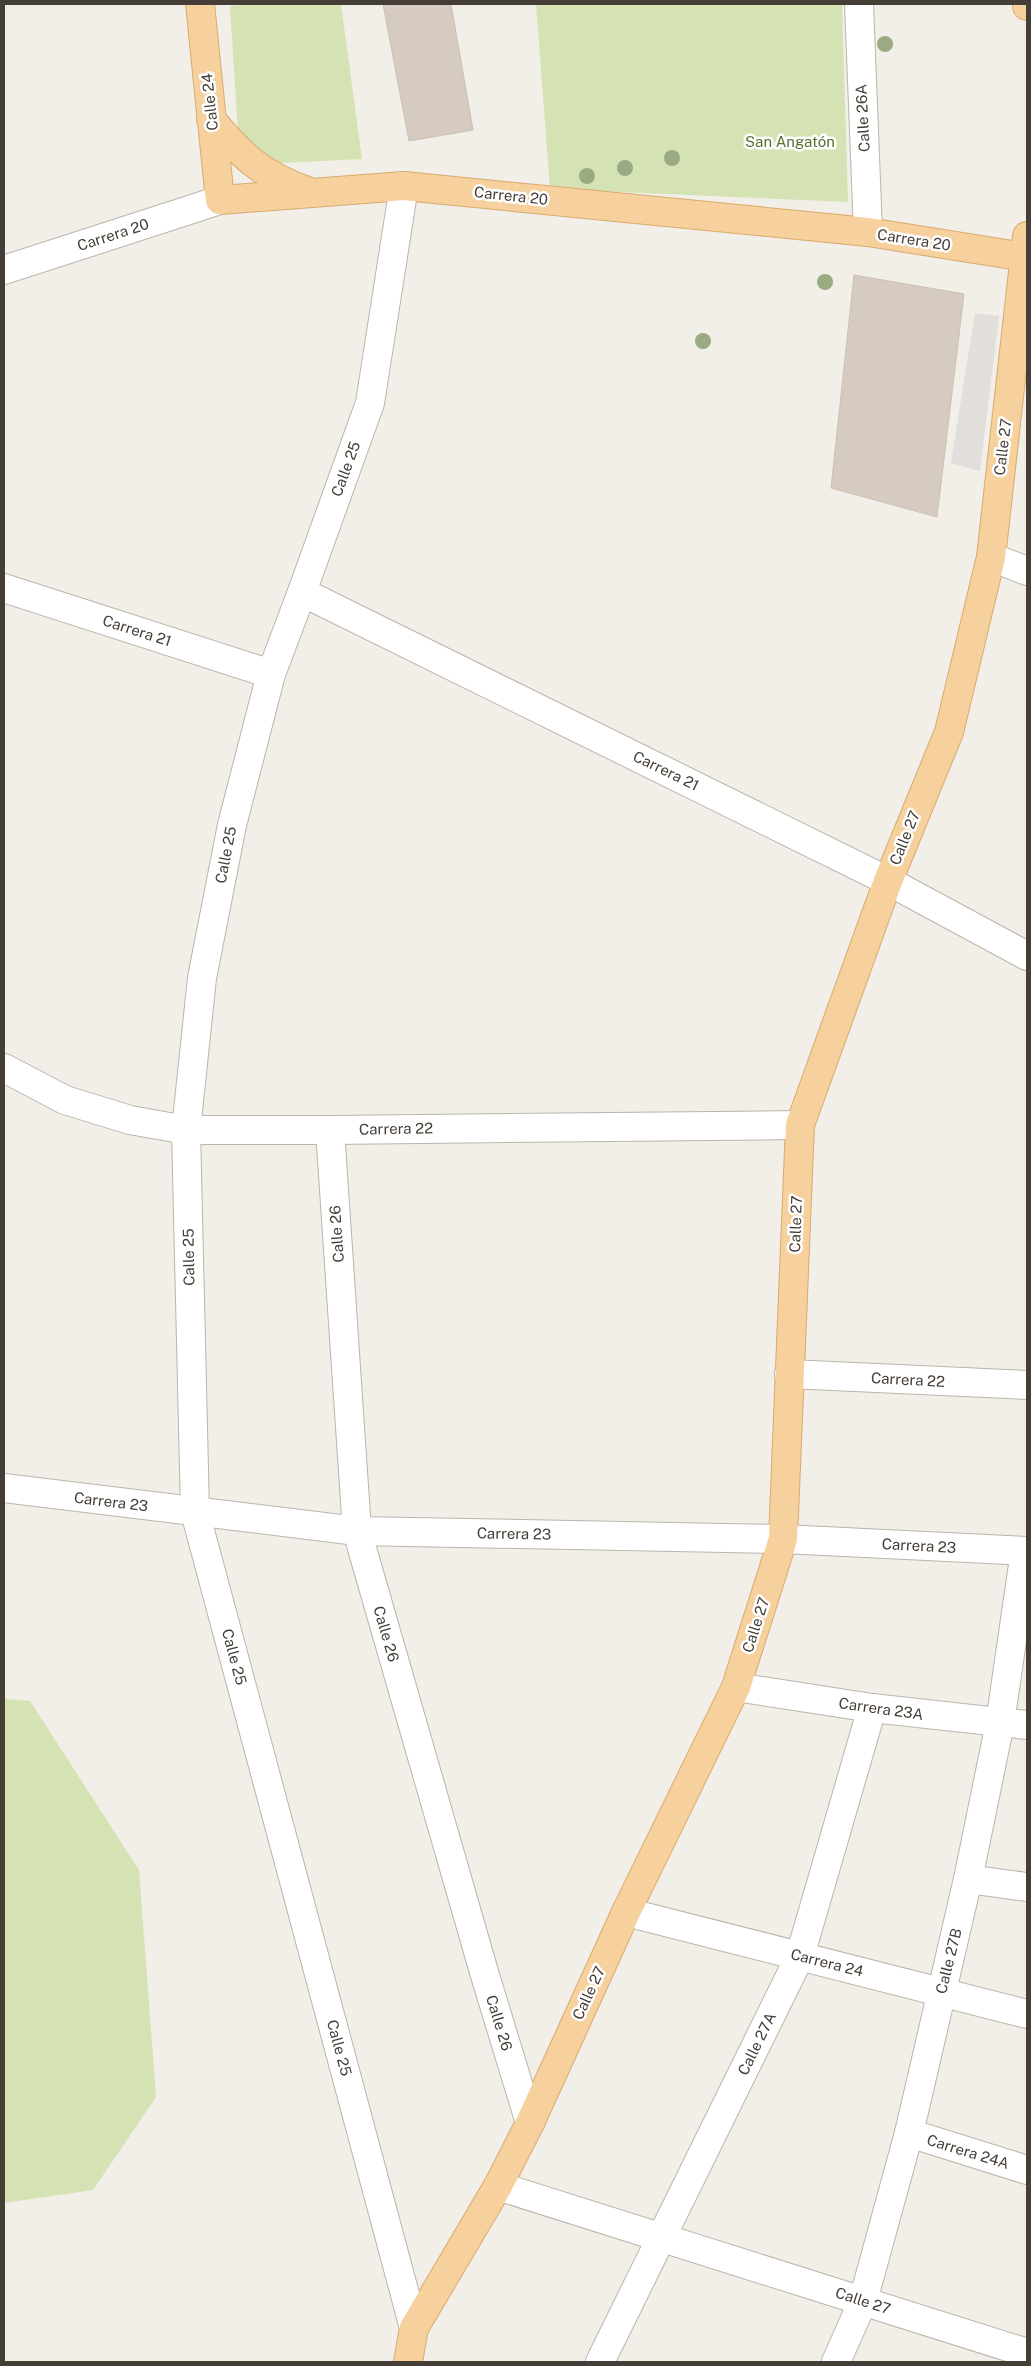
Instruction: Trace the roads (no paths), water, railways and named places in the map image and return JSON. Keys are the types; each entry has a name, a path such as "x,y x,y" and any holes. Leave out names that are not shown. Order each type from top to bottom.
{"main road":[{"name":"Calle 24","path":"200,4 220,200"},
{"path":"211,119 231,144 262,172 311,193"},
{"name":"Carrera 20","path":"220,200 404,186 868,232 1026,250"},
{"name":"Calle 27","path":"408,2362 414,2328 498,2186 530,2123 626,1912 736,1687 783,1539 800,1125 888,880 949,732 991,557 1026,250"}],"street":[{"name":"Calle 26A","path":"859,4 868,232"},
{"name":"Calle 25","path":"404,186 370,403 271,674 232,825 202,978 186,1130 195,1512 414,2328"},
{"name":"Carrera 20","path":"4,270 220,200"},
{"path":"991,557 1027,571"},
{"name":"Carrera 21","path":"4,588 271,674"},
{"name":"Carrera 21","path":"302,592 888,880 1027,956"},
{"name":"Carrera 22","path":"4,1068 65,1100 130,1120 186,1130 800,1125"},
{"name":"Calle 26","path":"330,1130 357,1531 484,1972 530,2123"},
{"name":"Carrera 22","path":"789,1374 1027,1385"},
{"name":"Carrera 23","path":"4,1488 357,1531 783,1539 1026,1551"},
{"name":"Calle 27B","path":"836,2362 863,2301 909,2133 968,1879 1000,1724 1026,1551"},
{"name":"Carrera 23A","path":"736,1687 872,1708 1027,1726"},
{"name":"Calle 27A","path":"600,2362 800,1956 872,1708"},
{"path":"968,1879 1027,1887"},
{"name":"Carrera 24","path":"626,1912 1027,2014"},
{"name":"Carrera 24A","path":"909,2133 1027,2170"},
{"name":"Calle 27","path":"498,2186 1027,2353"}],"park label":[{"name":"San Angatón","path":"790,142"}]}
